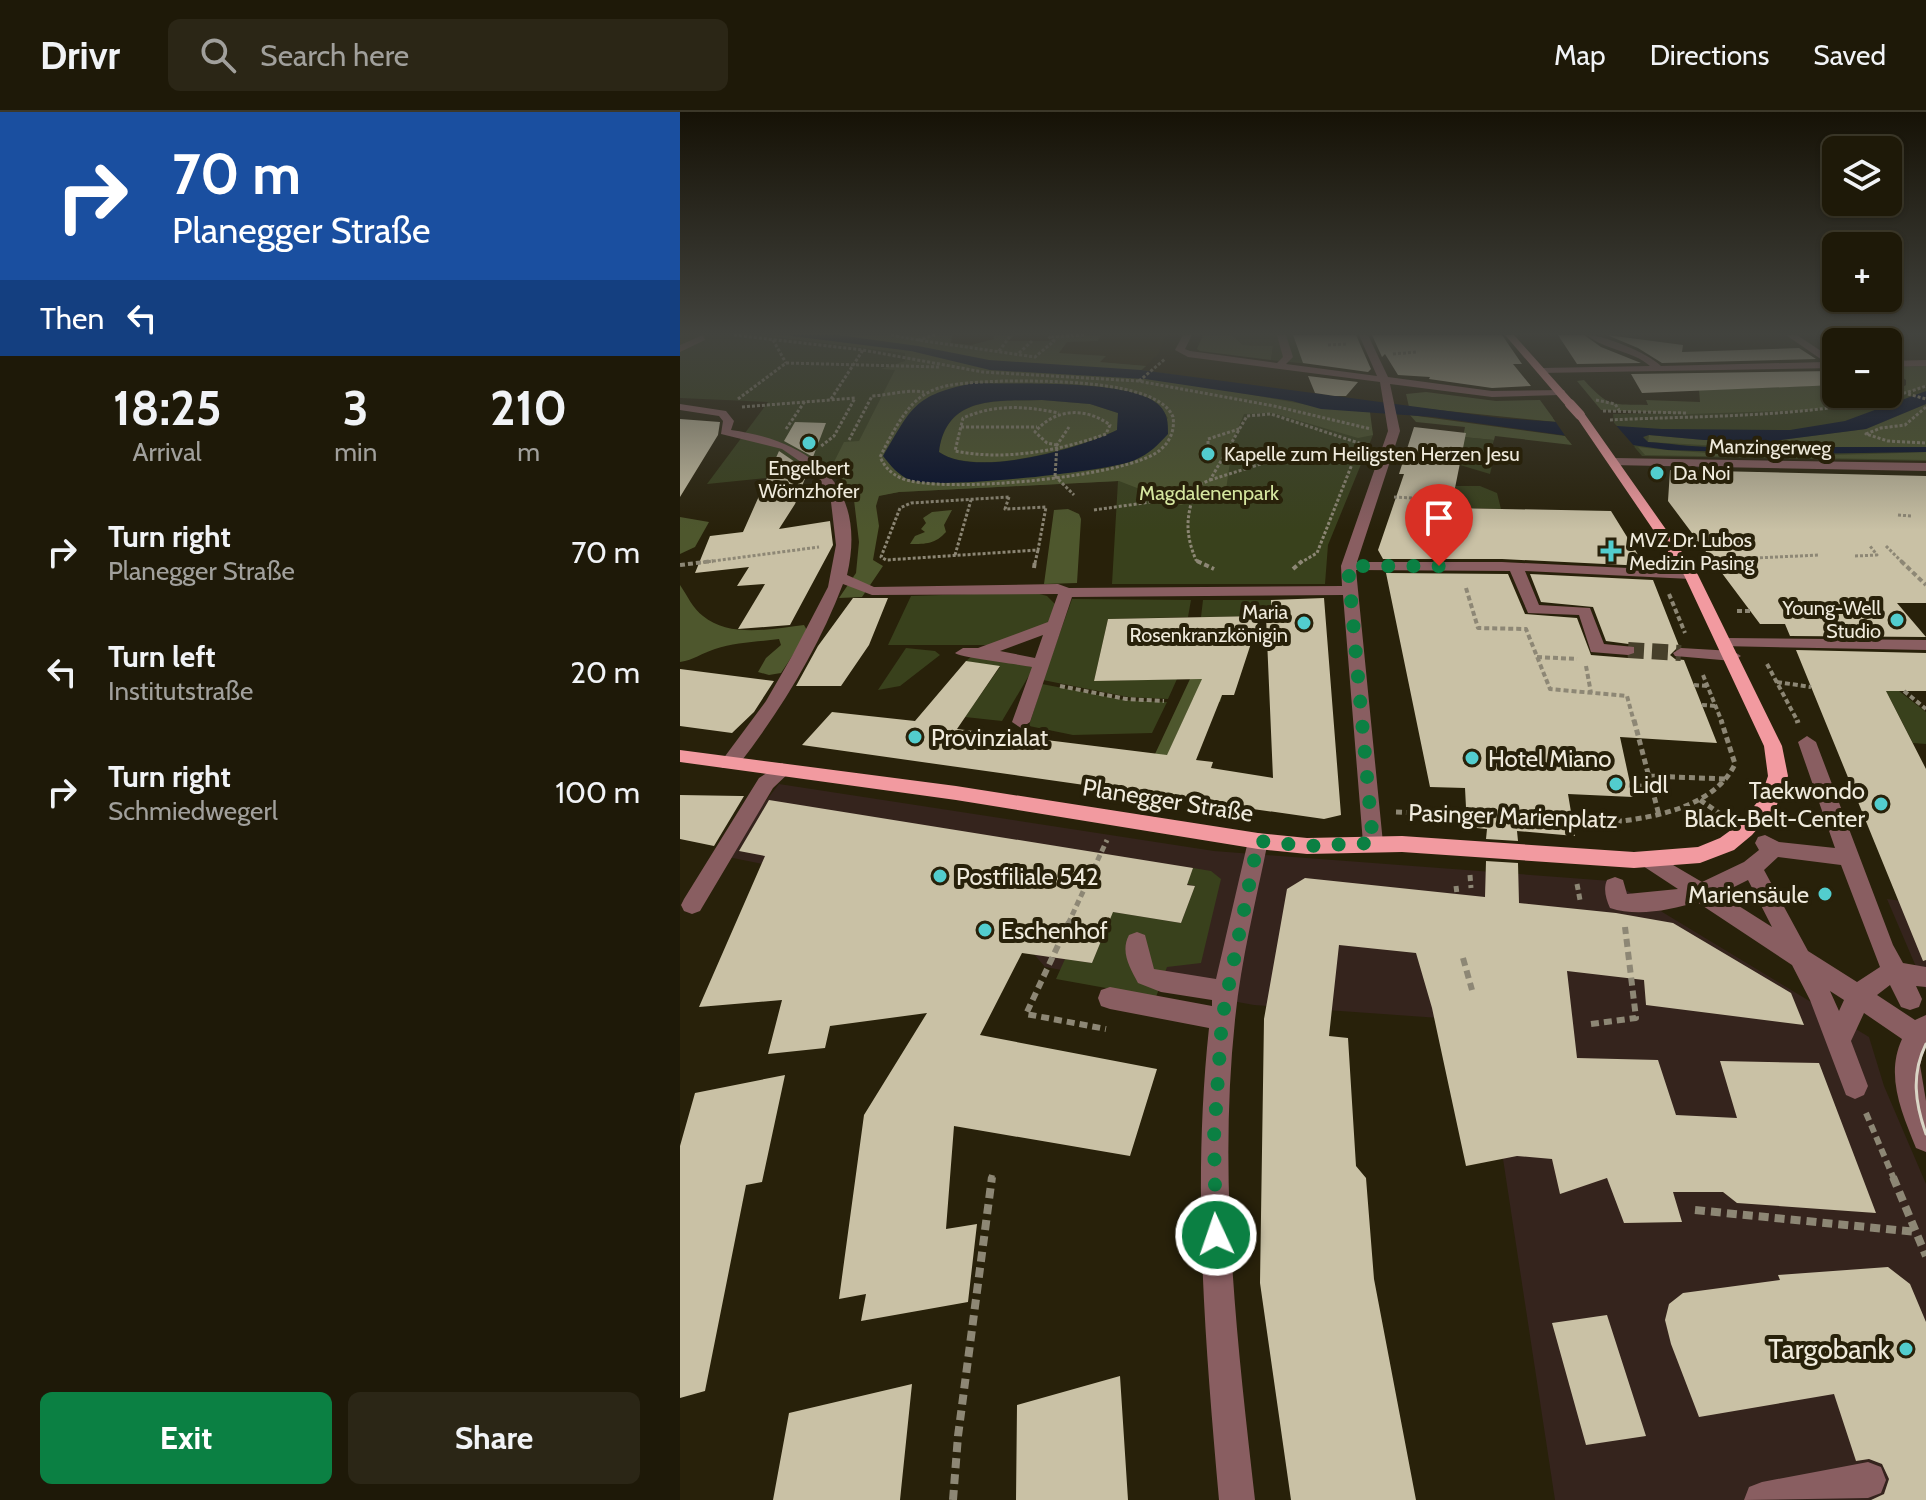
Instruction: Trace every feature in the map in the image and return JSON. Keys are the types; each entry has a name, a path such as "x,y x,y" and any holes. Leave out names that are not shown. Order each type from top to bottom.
{"main road":[{"path":"1566,400 1601,443 1691,575 1730,650 1773,746 1778,776 1776,786 1769,802 1745,830 1727,844 1700,855 1651,860"},
{"name":"Planegger Straße","path":"680,756 1117,817 1258,841 1307,846 1373,843 1651,860"}],"street":[{"path":"1373,843 1348,566 1394,431 1390,400"},
{"path":"680,407 725,411 729,421 725,432 778,441 807,458 824,472 840,503 844,544 839,577 787,683 750,739 729,763"},
{"name":"Manzingerweg","path":"1614,462 1926,467"},
{"path":"1348,566 1516,567 1691,575"},
{"path":"1516,567 1533,610 1585,611 1597,649 1628,650"},
{"path":"839,577 872,591 885,592 1058,588 1066,593 1349,590"},
{"path":"1021,722 1066,593"},
{"path":"1041,664 972,653 1055,625"},
{"path":"1681,653 1730,650 1757,644 1926,645"},
{"path":"1807,742 1882,948 1910,999"},
{"path":"692,905 766,783 782,770"},
{"path":"1237,1500 1214,1204 1214,1137 1224,1005 1258,841"},
{"path":"1615,886 1618,902 1664,903 1752,868 1768,845 1848,858"},
{"path":"1651,860 1861,997 1921,1030 1910,1047 1906,1071 1926,1138"},
{"path":"1752,868 1821,997 1855,1086"},
{"path":"1137,942 1138,960 1146,976 1224,1005"},
{"path":"1838,1041 1861,997 1877,980 1895,973 1926,977"},
{"path":"1110,998 1224,1005"},
{"path":"1762,1500 1868,1480"}],"path":[{"path":"725,411 739,400"},
{"path":"778,441 806,400"},
{"path":"725,411 812,400"},
{"path":"807,458 834,436 854,400"},
{"path":"834,436 850,438 870,400"},
{"path":"915,400 909,404 880,457 890,473 910,482 957,485 1113,470 1142,461 1162,450 1174,435 1174,417 1160,400"},
{"path":"1240,400 1379,430"},
{"path":"1611,411 1689,414 1809,410 1873,400"},
{"path":"1007,406 1034,407 1059,413 1101,416 1110,425 1106,434 1092,440 1022,453 971,456 955,451 963,418 975,411 1007,406"},
{"path":"1616,406 1619,411"},
{"path":"1926,407 1917,412 1913,422 1907,426 1877,428 1866,434 1888,441 1926,443"},
{"path":"1057,447 1035,432 1042,421 1059,413"},
{"path":"1210,480 1245,416 1271,414 1362,446 1358,449 1317,553 1305,558 1285,575"},
{"path":"1605,420 1654,420 1689,414"},
{"path":"961,427 1038,427"},
{"path":"1069,427 1057,447 1055,476 1074,495"},
{"path":"1208,449 1208,439 1240,429"},
{"path":"1094,510 1165,500 1195,490 1235,468 1277,458 1358,449"},
{"path":"1195,490 1186,519 1185,535 1196,560 1219,572"},
{"path":"1031,589 1046,507 1005,509 1009,497 911,503 900,508 881,559 1038,550"},
{"path":"1389,497 1413,498"},
{"path":"955,555 971,500"},
{"path":"1898,515 1911,516"},
{"path":"1688,540 1714,540"},
{"path":"680,565 844,544"},
{"path":"1855,556 1877,555 1870,546"},
{"path":"1886,546 1926,585"},
{"path":"1755,558 1819,555"},
{"path":"1464,583 1478,628 1526,629 1550,689 1627,696 1659,815"},
{"path":"1737,611 1750,611"},
{"path":"1757,644 1807,742"},
{"path":"1537,657 1586,659 1591,693"},
{"path":"1035,681 1126,699 1164,701"},
{"path":"1777,682 1811,687"},
{"path":"1694,685 1707,686"},
{"path":"1904,691 1926,709"},
{"path":"1702,705 1716,706"},
{"path":"1649,776 1728,779 1735,764 1731,746"},
{"name":"Pasinger Marienplatz","path":"1371,814 1419,811 1622,821 1659,815 1700,800 1728,779"},
{"path":"1619,784 1651,787"},
{"path":"1700,800 1724,815"},
{"path":"1115,1030 1026,1014 1117,817"},
{"path":"1470,875 1471,888"},
{"path":"1577,884 1580,900"},
{"path":"1591,1024 1636,1018 1624,918"},
{"path":"1463,958 1472,990"},
{"path":"1855,1086 1926,1256"},
{"path":"953,1500 958,1436 992,1175"},
{"path":"1695,1210 1916,1232"}],"shaded area":[{"path":"779,784 1214,851 1611,881 1869,1037 1884,1086 1926,1184 1926,1500 1555,1500 1482,1021 1254,1005 1045,967 1026,945 931,898 723,856"},
{"path":"1887,899 1926,904 1926,990"}],"green space":[{"name":"Magdalenenpark","path":"719,400 1345,400 1367,403 1373,435 1328,545 1325,584 1112,584 1118,481 899,492 854,500 832,466 807,474 707,484 768,402"},
{"path":"880,400 963,400 912,481 959,482 1111,468 1135,460 1168,418 1151,400 1280,400 1370,412 1373,435 1358,438 1273,413 1244,414 1233,440 1226,490 1181,505 1119,481 899,492 879,496 876,506 879,526 873,560 883,566 862,597 839,598 856,573 859,542 854,500 832,466 844,442 859,441"},
{"path":"1042,400 1090,404 1118,413 1117,430 1078,445 1028,458 977,462 956,459 939,452 944,433 952,420 963,411 991,402"},
{"path":"1407,400 1540,400 1556,422 1409,407"},
{"path":"1593,400 1648,405 1646,400 1822,400 1822,408 1689,414 1601,410"},
{"path":"1902,400 1926,400 1926,461 1642,456 1614,423 1613,414 1805,409 1822,406 1902,408"},
{"path":"1926,404 1926,447 1757,447 1780,440 1866,429"},
{"path":"1410,415 1565,436 1572,445 1495,436 1494,440 1463,437 1465,427 1416,422"},
{"path":"1649,435 1704,440 1757,439 1739,447 1648,442"},
{"path":"1463,437 1494,440 1489,456 1494,457 1490,474 1460,465"},
{"path":"1638,447 1782,455 1926,452 1926,460 1645,455"},
{"path":"1455,486 1480,486 1497,493 1501,509 1475,508 1464,511"},
{"path":"1068,509 1079,514 1081,519 1077,583 1044,584 1054,510"},
{"path":"952,510 942,536 930,542 910,544 915,536 925,532 921,529 926,523 923,518 932,512"},
{"path":"680,517 709,522 695,547 680,554"},
{"path":"680,585 699,613 713,623 738,630 804,625 808,632 781,673 769,675 758,672 766,658 781,645 779,639 723,647 680,662"},
{"path":"1032,592 1047,596 1057,606 1050,624 996,645 888,645 911,596"},
{"path":"1072,599 1191,600 1188,617 1108,619 1094,681 1177,679 1168,699 1128,697 1043,680"},
{"path":"1203,600 1271,600 1271,616 1201,617"},
{"path":"906,648 935,651 940,655 900,686 878,690"},
{"path":"972,656 1034,667 1002,721 965,717 1000,667 966,661"},
{"path":"1190,679 1212,679 1212,695 1222,695 1220,702 1193,699 1167,756 1155,754"},
{"path":"1042,684 1124,700 1167,702 1152,733 1073,735 1029,726"},
{"path":"1884,687 1894,687 1926,712 1926,744 1913,743"},
{"path":"1193,868 1211,871 1221,879 1201,963 1167,967 1156,997 1056,979 1065,959 1092,963 1101,941 1095,909 1181,923 1195,886 1187,884"}],"water":[{"path":"925,400 1151,400 1164,412 1168,434 1145,455 1118,465 1022,478 926,483 906,478 883,456 901,425","holes":["1042,400 1090,404 1118,413 1117,430 1078,445 1027,458 977,462 955,459 939,452 944,433 952,420 976,405"]},
{"path":"1284,400 1364,400 1500,418 1662,429 1790,430 1845,421 1880,408 1902,408 1902,400 1926,400 1926,404 1866,429 1781,440 1760,447 1926,447 1926,452 1797,454 1668,450 1433,417 1321,409","holes":["1643,437 1754,440 1702,447 1648,442"]}],"pier":[{"path":"1553,418 1614,423 1635,447 1568,440"}],"building":[{"path":"680,419 720,422 718,435 680,497"},
{"path":"795,422 826,423 813,457 784,441"},
{"path":"1414,427 1466,433 1451,508 1611,511 1645,566 1502,559 1383,559 1378,550 1404,474 1399,474"},
{"path":"779,451 808,471 795,504 779,529 830,521 833,545 790,625 738,629 765,584 737,586 749,567 695,573 710,536 743,532"},
{"path":"1670,470 1926,476 1926,603 1897,603 1926,637 1790,636 1785,624 1760,624 1668,501"},
{"path":"1386,573 1508,574 1525,614 1577,618 1591,655 1628,658 1636,655 1636,645 1606,641 1593,607 1541,602 1530,574 1653,580 1679,646 1670,655 1684,660 1717,743 1620,737 1633,797 1568,794 1575,836 1517,831 1518,841 1486,839 1487,829 1467,827 1465,788 1430,787"},
{"path":"853,598 888,598 869,645 841,686 796,686 818,646"},
{"path":"1324,598 1341,815 1324,819 802,745 832,712 915,721 966,661 1000,666 957,729 1167,755 1202,679 1094,681 1108,619 1260,616 1234,695 1222,695 1196,760 1213,762 1211,768 1273,778 1266,616 1271,616 1271,600"},
{"path":"1796,650 1926,653 1926,691 1886,691 1926,769 1926,960 1923,961"},
{"path":"680,669 774,681 754,712 732,733 680,726"},
{"path":"680,795 744,796 714,846 680,839"},
{"path":"769,800 1193,868 1187,885 1195,886 1181,923 1113,912 1092,963 1022,953 980,1035 1157,1069 1130,1156 954,1126 946,1229 977,1224 968,1302 861,1321 866,1294 839,1299 864,1115 927,1013 830,1026 825,1048 768,1054 782,1000 699,1007 765,856 739,851"},
{"path":"1486,861 1518,863 1519,903 1616,913 1673,923 1791,993 1804,1025 1646,1005 1644,980 1567,971 1577,1058 1658,1060 1676,1115 1737,1118 1720,1061 1819,1063 1876,1213 1737,1203 1723,1192 1673,1192 1682,1222 1624,1223 1607,1178 1560,1194 1552,1159 1517,1156 1466,1166 1432,1008 1416,953 1339,945 1329,1036 1348,1038 1356,1166 1366,1178 1374,1279 1416,1500 1291,1500 1260,1283 1264,1019 1287,889 1305,878 1485,897"},
{"path":"785,1075 762,1182 746,1185 705,1391 680,1398 680,1146 695,1093"},
{"path":"1888,1267 1910,1284 1926,1322 1926,1500 1871,1500 1884,1494 1889,1479 1882,1464 1869,1459 1856,1461 1834,1394 1699,1417 1671,1344 1665,1320 1669,1304 1683,1293 1780,1280 1778,1275"},
{"path":"1607,1315 1646,1436 1586,1445 1552,1323"},
{"path":"1120,1376 1128,1500 1016,1500 1017,1405"},
{"path":"912,1384 900,1500 773,1500 789,1413"}],"tunnel":[{"path":"1628,650 1681,653"}],"tram line":[{"path":"1926,1044 1918,1066 1916,1089 1926,1134"}],"place":[{"name":"Engelbert Wörnzhofer","path":"809,443"},
{"name":"Kapelle zum Heiligsten Herzen Jesu","path":"1208,454"},
{"name":"Da Noi","path":"1657,473"},
{"name":"MVZ Dr. Lubos Medizin Pasing","path":"1611,551"},
{"name":"Young-Well Studio","path":"1897,620"},
{"name":"Maria Rosenkranzkönigin","path":"1304,623"},
{"name":"Provinzialat","path":"915,737"},
{"name":"Hotel Miano","path":"1472,758"},
{"name":"Lidl","path":"1616,784"},
{"name":"Taekwondo Black-Belt-Center","path":"1881,804"},
{"name":"Postfiliale 542","path":"940,876"},
{"name":"Mariensäule","path":"1825,894"},
{"name":"Eschenhof","path":"985,930"},
{"name":"Targobank","path":"1906,1349"}],"route":[{"path":"1216,1235 1214,1137 1222,1019 1258,841 1307,846 1373,843 1348,566 1439,566"}]}
